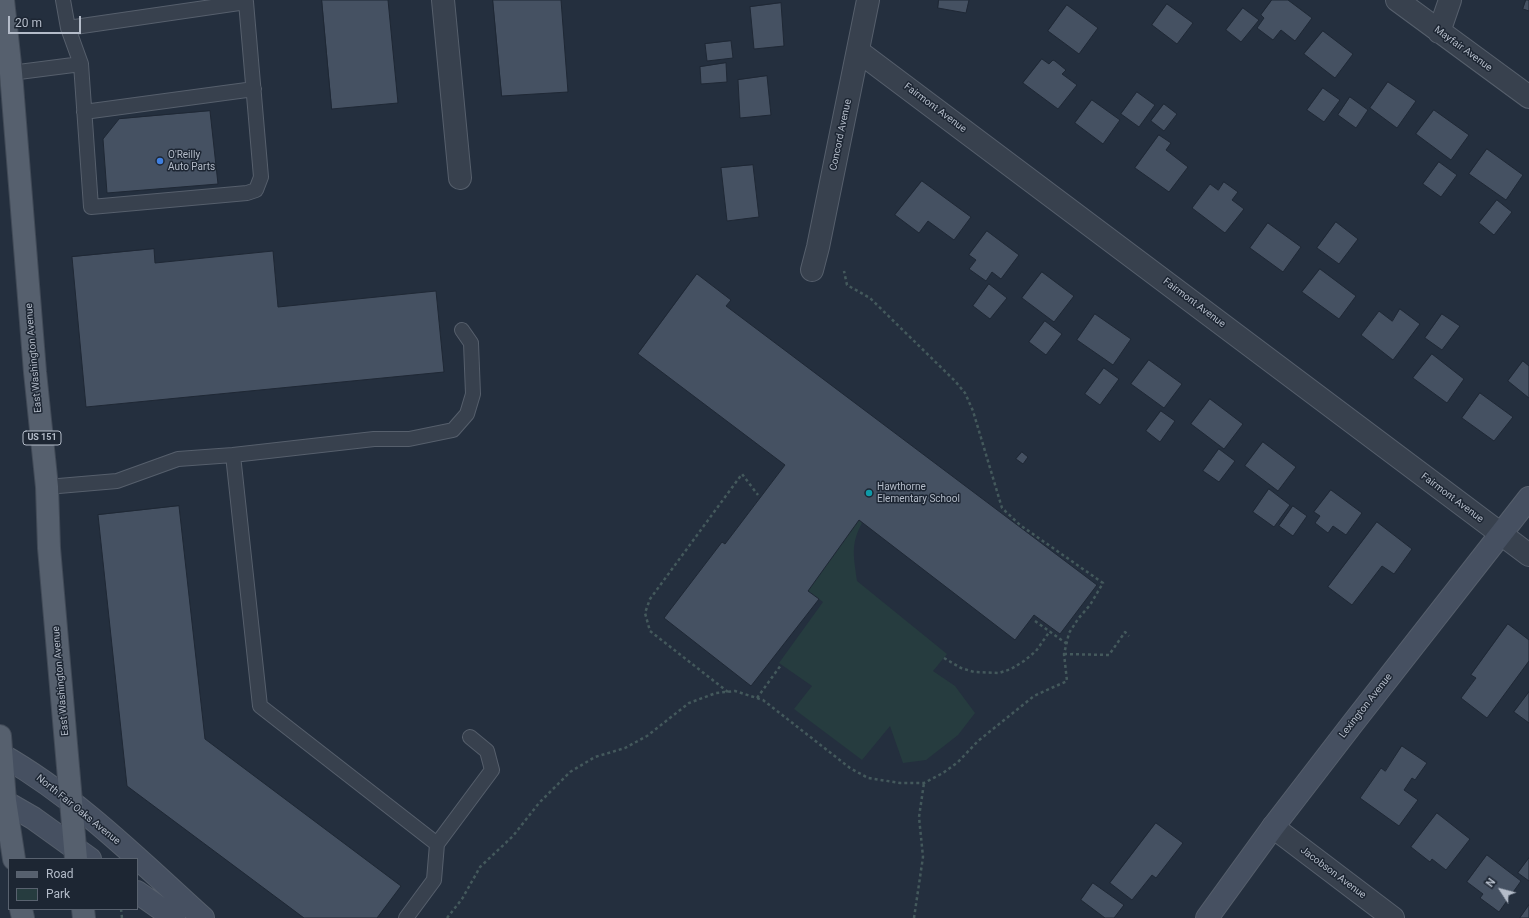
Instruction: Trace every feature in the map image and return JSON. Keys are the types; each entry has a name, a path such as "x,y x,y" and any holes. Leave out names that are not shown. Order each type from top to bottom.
{"main road":[{"name":"East Washington Avenue","path":"3,0 5,74 47,487 48,537 72,803 80,855"},
{"path":"0,748 2,800 14,858"}],"street":[{"path":"443,0 460,178"},
{"name":"Concord Avenue","path":"812,270 868,0"},
{"name":"Mayfair Avenue","path":"1397,0 1529,97"},
{"path":"1439,32 1450,0"},
{"name":"Fairmont Avenue","path":"858,51 1529,555"},
{"name":"Lexington Avenue","path":"1207,918 1273,827 1529,498"},
{"name":"North Fair Oaks Avenue","path":"0,748 72,803 136,858"},
{"path":"2,800 33,818 80,855"},
{"name":"Jacobson Avenue","path":"1273,827 1393,918"},
{"name":"North Fair Oaks Avenue","path":"138,860 203,918"},
{"path":"138,893 174,918"}],"lane":[{"path":"63,0 68,28 81,64 91,207 246,193 256,190 261,177 247,1 68,28"},
{"path":"5,74 81,64"},
{"path":"84,112 254,89"},
{"path":"47,487 117,481 178,459 233,455 374,440 409,439 452,430 467,414 473,394 471,343 462,330"},
{"path":"233,455 260,706 437,844"},
{"path":"406,918 434,880 437,844 492,770 487,751 470,737"}],"path":[{"path":"447,918 462,899 480,867 513,836 539,803 570,772 595,757 625,748 647,736 689,703 716,693 735,691 763,700 850,768 868,778 900,783 924,783 943,773 958,762 978,740 1034,696 1067,681 1064,654 1069,633 1090,605 1103,583 1020,525 1002,508 974,411 965,393 954,380 870,298 847,285 844,271"},
{"path":"729,692 650,631 645,613 650,599 742,474 758,495"},
{"path":"1036,621 1067,644"},
{"path":"944,658 961,668 988,673 999,673 1011,669 1024,661 1036,651 1050,631"},
{"path":"1064,654 1109,655 1125,632 1129,636"},
{"path":"757,698 781,665"},
{"path":"914,918 923,857 919,817 924,783"}],"green space":[{"path":"859,520 862,523 854,545 857,581 947,654 933,671 955,686 975,713 958,735 926,760 903,763 890,726 862,760 794,709 812,686 779,663 823,602 808,591"}],"building":[{"path":"322,0 388,0 398,103 332,109"},
{"path":"493,0 561,0 568,92 502,96"},
{"path":"939,0 969,0 966,13 938,8"},
{"path":"1272,0 1288,0 1312,18 1295,41 1281,30 1273,40 1257,28 1264,18 1261,15"},
{"path":"1526,0 1529,0 1529,11 1523,9"},
{"path":"781,3 784,46 754,49 750,7"},
{"path":"1167,4 1193,23 1177,44 1152,25"},
{"path":"1067,5 1098,28 1079,54 1048,31"},
{"path":"1243,8 1259,20 1241,42 1226,30"},
{"path":"1323,31 1353,54 1335,78 1304,54"},
{"path":"731,41 733,58 707,61 705,44"},
{"path":"1042,59 1049,64 1053,60 1055,61 1066,70 1062,74 1077,85 1058,109 1023,83"},
{"path":"726,63 727,82 701,84 700,67"},
{"path":"767,76 771,115 740,118 738,80"},
{"path":"1388,82 1416,101 1397,128 1370,108"},
{"path":"1323,88 1340,100 1324,122 1307,110"},
{"path":"1137,92 1155,105 1139,127 1121,114"},
{"path":"1350,97 1368,110 1356,128 1338,115"},
{"path":"1092,100 1120,120 1103,144 1075,123"},
{"path":"1164,104 1177,114 1164,131 1151,121"},
{"path":"1434,110 1469,135 1451,160 1416,134"},
{"name":"O'Reilly Auto Parts","path":"210,111 218,184 107,193 103,139 119,119"},
{"path":"1159,135 1171,143 1166,150 1188,167 1169,192 1135,168"},
{"path":"1487,149 1523,175 1506,200 1469,174"},
{"path":"1439,162 1457,175 1441,197 1423,184"},
{"path":"753,165 759,217 727,221 721,168"},
{"path":"922,181 971,217 954,240 928,221 919,233 895,215"},
{"path":"1224,182 1238,192 1232,200 1244,209 1225,233 1192,208 1210,184 1218,190"},
{"path":"1497,200 1512,212 1494,235 1479,223"},
{"path":"1336,222 1358,239 1339,264 1317,248"},
{"path":"1268,223 1301,247 1283,272 1250,248"},
{"path":"987,231 1019,255 1001,279 992,272 986,281 969,269 976,260 969,255"},
{"path":"154,249 155,263 273,251 278,307 436,291 444,372 86,407 72,257"},
{"path":"1320,269 1356,296 1339,319 1302,292"},
{"path":"1042,272 1074,296 1054,322 1022,298"},
{"name":"Hawthorne Elementary School","path":"697,274 731,300 726,306 1097,585 1060,634 1034,615 1015,640 859,520 808,591 819,599 751,686 664,618 722,542 725,544 785,465 638,354"},
{"path":"989,284 1007,298 990,319 973,306"},
{"path":"1400,309 1420,324 1393,360 1361,335 1379,311 1392,321"},
{"path":"1095,314 1131,339 1113,365 1077,340"},
{"path":"1442,314 1460,326 1442,350 1425,338"},
{"path":"1045,321 1062,334 1046,355 1029,342"},
{"path":"1432,354 1464,379 1447,403 1413,378"},
{"path":"1149,360 1182,384 1164,408 1131,384"},
{"path":"1523,361 1529,366 1529,398 1508,381"},
{"path":"1104,368 1119,379 1100,405 1085,394"},
{"path":"1480,393 1513,417 1494,441 1462,418"},
{"path":"1210,399 1243,424 1224,449 1191,424"},
{"path":"1161,411 1175,421 1160,442 1146,431"},
{"path":"1263,442 1296,467 1278,491 1245,466"},
{"path":"1219,449 1235,461 1219,482 1203,471"},
{"path":"1022,452 1028,457 1023,464 1016,459"},
{"path":"1269,489 1290,505 1274,527 1253,512"},
{"path":"1331,490 1362,513 1346,535 1333,526 1328,533 1315,523 1320,516 1314,512"},
{"path":"179,506 205,739 401,886 377,918 304,918 127,786 98,515"},
{"path":"1293,506 1307,516 1293,536 1279,526"},
{"path":"1377,522 1412,549 1394,574 1382,566 1352,605 1328,587"},
{"path":"1508,624 1529,640 1529,661 1487,718 1461,698 1476,678 1471,675"},
{"path":"1529,692 1529,723 1514,712"},
{"path":"1402,746 1427,763 1415,780 1412,778 1404,790 1418,800 1399,826 1360,798 1381,768 1385,771"},
{"path":"1437,813 1470,839 1446,870 1432,859 1430,862 1411,847"},
{"path":"1156,823 1183,843 1156,878 1152,875 1132,900 1110,883"},
{"path":"1487,855 1521,881 1499,912 1480,898 1483,894 1467,882"},
{"path":"1529,858 1529,881 1518,873"},
{"path":"1093,883 1124,905 1114,918 1105,918 1081,900"},
{"path":"1529,905 1529,918 1520,918"}],"place":[{"name":"O'Reilly Auto Parts","path":"160,161"},
{"name":"Hawthorne Elementary School","path":"869,493"}]}
